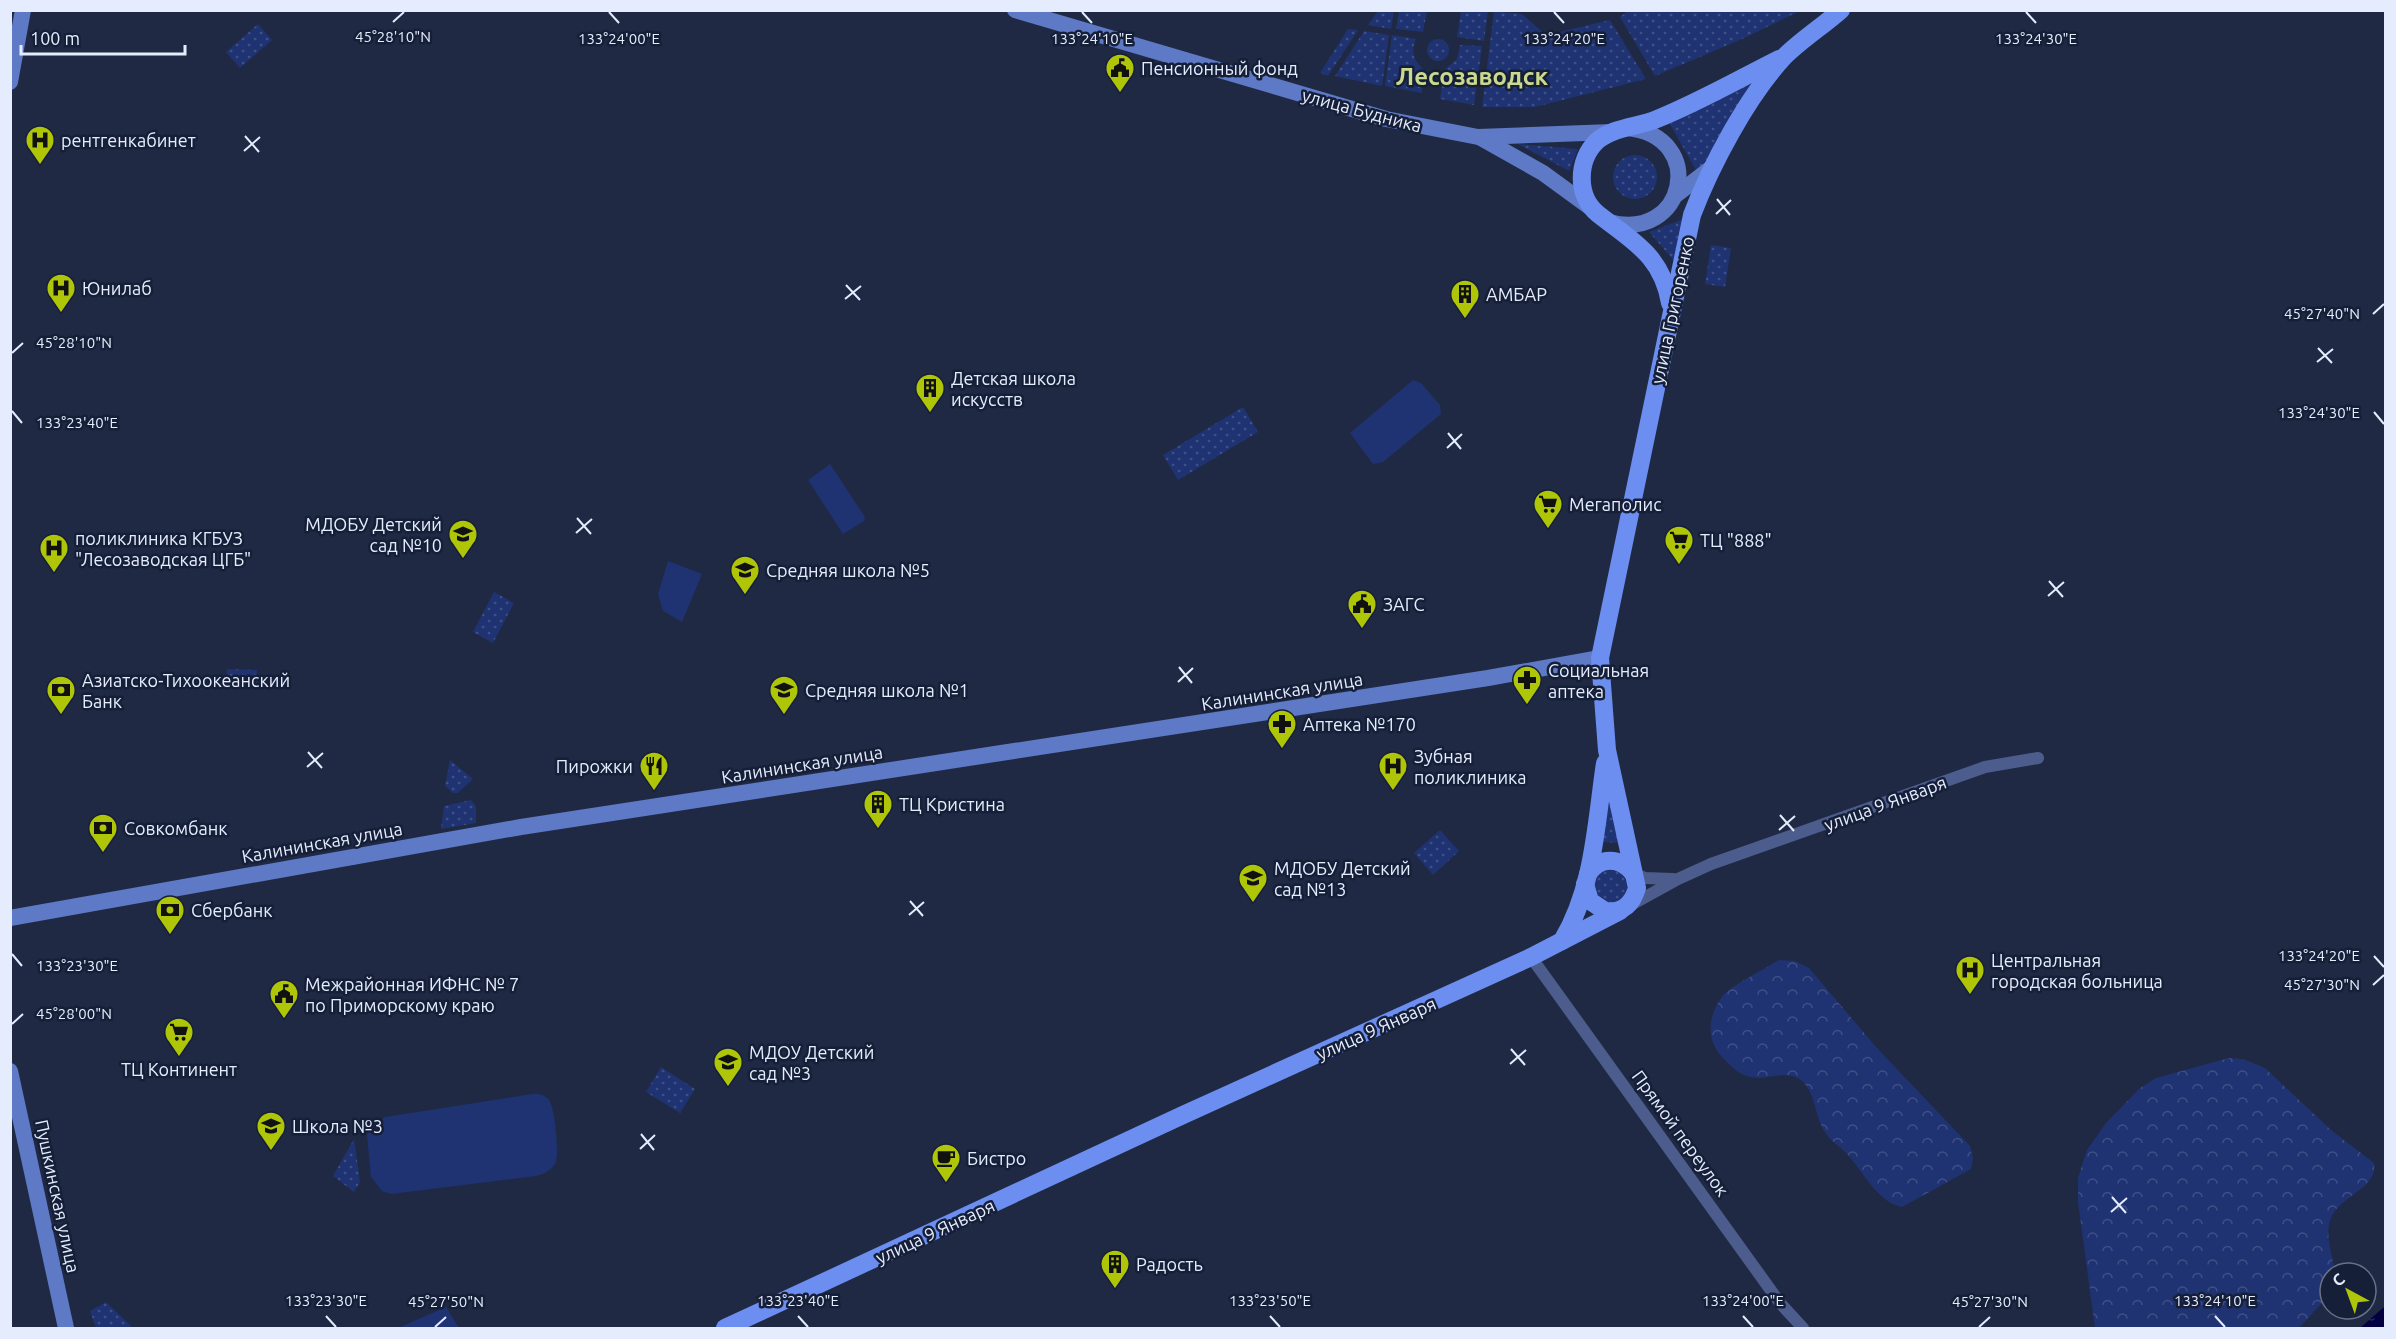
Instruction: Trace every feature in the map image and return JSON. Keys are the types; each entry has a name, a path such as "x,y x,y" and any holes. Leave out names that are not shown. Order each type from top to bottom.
{"main road":[{"path":"10,82 23,10"},
{"name":"улица Будника","path":"1015,10 1386,119 1478,137 1620,130 1680,109 1785,56"},
{"name":"улица Григоренко","path":"1607,750 1600,658 1626,545 1671,308 1690,224 1712,168 1762,87 1785,56 1841,10"},
{"path":"1690,224 1676,195 1678,171 1670,148 1659,137 1644,130 1620,130 1598,141 1588,153 1582,168 1582,185 1587,200 1602,216 1625,226 1641,225 1656,219 1668,209 1676,195 1712,168"},
{"path":"1478,137 1543,173 1637,243 1653,262 1668,290 1671,308"},
{"name":"Калининская улица","path":"10,918 521,827 1233,718 1600,658"},
{"path":"1607,750 1637,888 1635,897 1623,909 1605,911 1596,908 1586,893 1607,750"},
{"path":"1562,940 1578,911 1587,879 1598,864 1613,860 1621,862 1633,873"},
{"name":"улица 9 Января","path":"725,1329 1183,1115 1531,957 1623,909"},
{"name":"Пушкинская улица","path":"10,1071 66,1329"}],"street":[{"name":"улица 9 Января","path":"1623,909 1711,864 1985,766 2038,758"},
{"path":"1633,873 1645,878 1678,879"},
{"name":"Прямой переулок","path":"1531,957 1780,1302 1803,1329"}],"green space":[{"path":"1378,11 1394,11 1391,29 1368,25"},
{"path":"1399,11 1427,11 1423,32 1396,29"},
{"path":"1461,11 1488,11 1484,41 1457,37"},
{"path":"1494,11 1522,14 1546,35 1610,20 1646,79 1535,107 1482,107"},
{"path":"1628,11 1800,11 1742,39 1655,76 1620,17"},
{"path":"258,24 272,40 240,68 226,52"},
{"path":"1348,29 1358,30 1328,76 1320,73"},
{"path":"1364,31 1389,35 1382,86 1335,76"},
{"path":"1392,35 1416,39 1413,51 1415,59 1423,69 1422,93 1385,86"},
{"path":"1438,39 1446,42 1449,50 1446,58 1438,61 1430,58 1427,50 1430,42"},
{"path":"1460,45 1482,46 1474,105 1440,99 1444,70 1457,59"},
{"path":"1766,75 1698,174 1670,124"},
{"path":"1518,144 1578,149 1569,171"},
{"path":"1635,155 1650,162 1657,177 1650,192 1635,199 1620,192 1613,177 1620,162"},
{"path":"1686,218 1675,262 1649,232"},
{"path":"1711,245 1731,248 1725,287 1705,284"},
{"path":"1413,380 1421,383 1440,405 1441,414 1383,462 1373,464 1350,433"},
{"path":"1243,407 1258,432 1178,480 1163,455"},
{"path":"830,464 865,517 864,521 843,534 808,480"},
{"path":"668,561 702,574 682,622 663,611 658,594"},
{"path":"494,592 514,603 493,643 473,632"},
{"path":"227,669 257,670 256,687 226,686"},
{"path":"450,760 473,779 458,793 453,793 445,786"},
{"path":"1611,788 1620,843 1602,842"},
{"path":"471,800 476,806 476,823 441,829 444,806"},
{"path":"1440,830 1459,851 1433,875 1414,853"},
{"path":"1610,870 1622,875 1627,887 1622,899 1610,904 1598,899 1593,887 1598,875"},
{"path":"1779,960 1795,961 1809,968 1876,1047 1970,1146 1973,1158 1971,1169 1902,1207 1893,1204 1871,1185 1847,1154 1827,1135 1811,1093 1803,1082 1785,1075 1757,1078 1745,1076 1721,1056 1711,1035 1712,1019 1717,1004 1733,987"},
{"path":"2229,1058 2243,1059 2265,1068 2331,1130 2374,1163 2374,1172 2370,1180 2334,1212 2329,1227 2333,1261 2318,1261 2318,1307 2299,1328 2095,1328 2078,1202 2078,1178 2087,1150 2106,1123 2140,1088 2156,1078"},
{"path":"661,1067 695,1089 680,1113 646,1092"},
{"path":"532,1094 541,1095 549,1100 555,1121 556,1160 555,1164 544,1173 536,1176 391,1194 382,1191 371,1177 367,1135 370,1127 385,1117"},
{"path":"354,1139 360,1182 354,1192 333,1176"},
{"path":"106,1302 133,1328 96,1328 90,1311"},
{"path":"446,1307 459,1328 398,1328"}],"water":[{"path":"2385,1306 2385,1328 2360,1328 2368,1321 2378,1321 2378,1312"}],"place":[{"name":"Пенсионный фонд","path":"1120,94"},
{"name":"рентгенкабинет","path":"40,166"},
{"name":"Юнилаб","path":"61,314"},
{"name":"АМБАР","path":"1465,320"},
{"name":"Детская школа искусств","path":"930,414"},
{"name":"Мегаполис","path":"1548,530"},
{"name":"МДОБУ Детский сад №10","path":"463,560"},
{"name":"ТЦ \"888\"","path":"1679,566"},
{"name":"поликлиника КГБУЗ \"Лесозаводская ЦГБ\"","path":"54,574"},
{"name":"Средняя школа №5","path":"745,596"},
{"name":"ЗАГС","path":"1362,630"},
{"name":"Социальная аптека","path":"1527,706"},
{"name":"Азиатско-Тихоокеанский Банк","path":"61,716"},
{"name":"Средняя школа №1","path":"784,716"},
{"name":"Аптека №170","path":"1282,750"},
{"name":"Пирожки","path":"654,792"},
{"name":"Зубная поликлиника","path":"1393,792"},
{"name":"ТЦ Кристина","path":"878,830"},
{"name":"Совкомбанк","path":"103,854"},
{"name":"МДОБУ Детский сад №13","path":"1253,904"},
{"name":"Сбербанк","path":"170,936"},
{"name":"Центральная городская больница","path":"1970,996"},
{"name":"Межрайонная ИФНС № 7 по Приморскому краю","path":"284,1020"},
{"name":"ТЦ Континент","path":"179,1058"},
{"name":"МДОУ Детский сад №3","path":"728,1088"},
{"name":"Школа №3","path":"271,1152"},
{"name":"Бистро","path":"946,1184"},
{"name":"Радость","path":"1115,1290"}],"district":[{"name":"Лесозаводск","path":"1472,76"}]}
